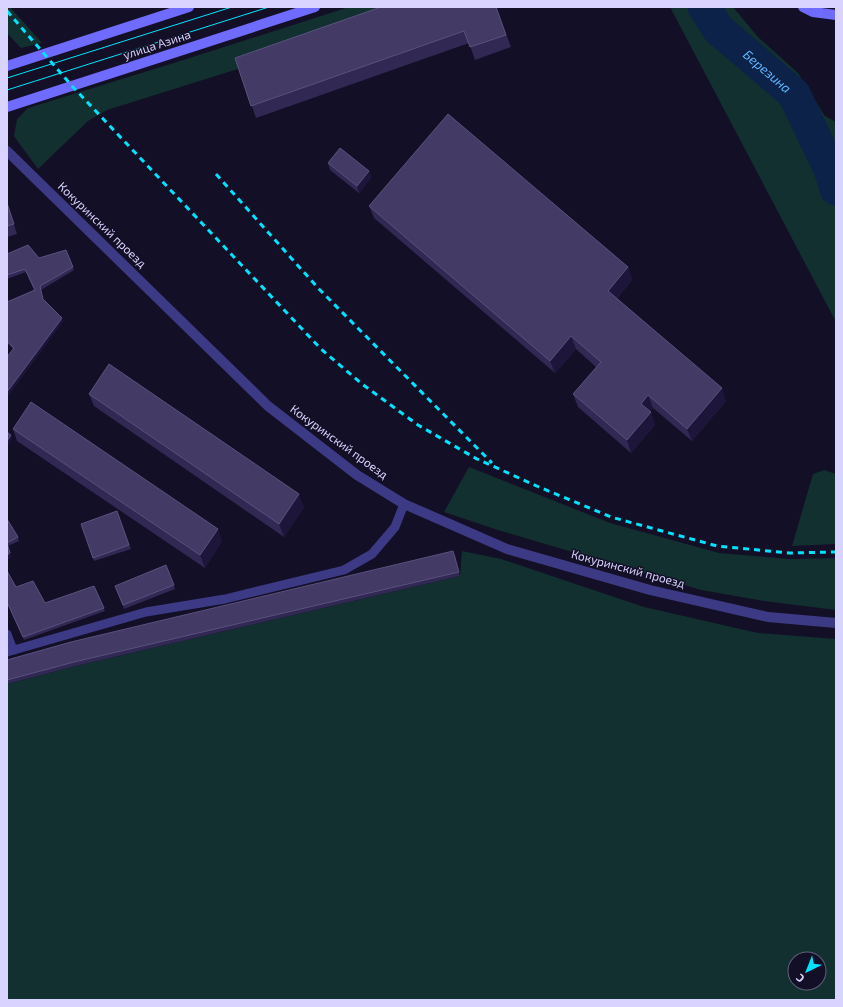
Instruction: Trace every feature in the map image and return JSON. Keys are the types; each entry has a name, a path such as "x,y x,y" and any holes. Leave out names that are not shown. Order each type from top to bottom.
{"street":[{"path":"7,66 189,7"},
{"name":"улица Азина","path":"7,107 315,7"},
{"path":"803,7 813,12 836,15"},
{"name":"Кокуринский проезд","path":"7,151 268,406 357,475 404,504 507,549 650,590 768,617 836,623"}],"lane":[{"path":"7,634 10,651 146,612 225,599 344,570 372,554 395,527 404,504"}],"green space":[{"path":"7,7 10,7 42,43 21,48 7,33"},
{"path":"349,7 415,7 241,68 107,110 88,121 38,169 14,136 17,119 28,108"},
{"path":"670,7 733,7 758,37 798,73 825,116 836,122 836,322"},
{"path":"469,467 610,523 719,553 790,559 836,558 836,610 764,601 701,590 498,530 444,512"},
{"path":"824,470 836,474 836,544 792,546 813,474"},
{"path":"462,551 501,559 644,607 758,633 836,639 836,1000 7,1000 7,684 76,666 460,576"}],"building":[{"path":"381,7 496,7 506,35 470,47 464,31 251,106 235,58"},
{"path":"448,114 628,267 608,291 722,388 687,429 648,395 641,404 651,412 627,440 573,394 601,362 571,336 550,361 369,206"},
{"path":"340,148 369,171 357,186 328,163"},
{"path":"7,203 14,224 7,226"},
{"path":"28,245 39,258 66,250 73,267 40,286 43,299 62,318 7,392 7,357 14,348 7,341 7,302 35,290 25,269 7,275 7,254"},
{"path":"109,364 299,494 279,524 89,394"},
{"path":"31,402 218,529 200,555 13,429"},
{"path":"7,432 11,435 7,441"},
{"path":"117,511 129,545 93,558 81,524"},
{"path":"7,519 18,537 7,543"},
{"path":"7,543 10,553 7,555"},
{"path":"453,551 459,572 74,662 7,680 7,660 71,642"},
{"path":"166,565 174,585 123,605 115,586"},
{"path":"7,571 16,587 33,581 45,603 94,586 104,608 23,637 7,602"}],"waterway":[{"name":"Березина","path":"704,7 718,29 794,94 830,169 836,189"}],"tram line":[{"path":"7,78 232,7"},
{"path":"7,90 269,7"}],"railway":[{"path":"7,11 72,86 321,349 362,384 418,425 477,459 611,517 717,546 789,553 836,552"},
{"path":"216,174 318,288 492,463"}]}
